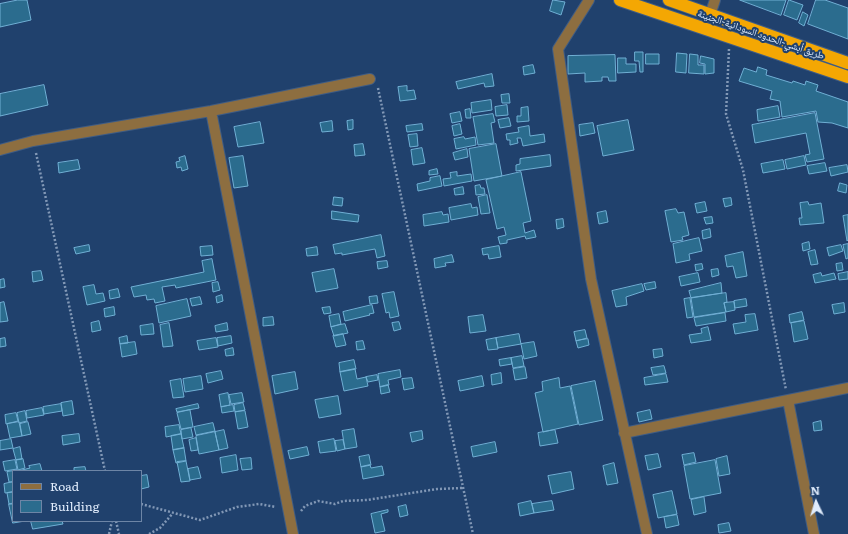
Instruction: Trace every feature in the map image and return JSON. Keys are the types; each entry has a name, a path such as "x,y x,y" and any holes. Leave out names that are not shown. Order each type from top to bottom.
{"highway":[{"name":"طريق أبشي-الحدود السودانية-الجنينة","path":"620,0 848,78"},
{"path":"670,0 848,63"}],"street":[{"path":"589,0 558,49 591,279 647,534"},
{"path":"710,15 714,0"},
{"path":"0,150 33,141 211,111 373,81"},
{"path":"211,111 293,534"},
{"path":"624,433 848,388"},
{"path":"788,400 814,534"}],"path":[{"path":"729,37 726,114 743,170 788,400"},
{"path":"373,81 473,534"},
{"path":"33,141 105,470"},
{"path":"149,534 160,528 173,513"},
{"path":"109,534 112,522"},
{"path":"116,522 119,534"}],"building":[{"path":"18,0 27,0 31,20 0,27 0,4"},
{"path":"553,0 565,2 561,15 550,11"},
{"path":"740,0 786,0 781,15"},
{"path":"789,0 803,5 797,20 784,15"},
{"path":"816,0 825,0 848,8 848,39 808,24"},
{"path":"803,12 808,15 804,26 799,23"},
{"path":"635,52 643,52 643,72 640,72 639,61 635,61"},
{"path":"677,53 687,54 686,73 676,72"},
{"path":"646,54 659,54 659,64 646,64"},
{"path":"690,54 698,55 698,65 704,65 704,74 689,73"},
{"path":"615,55 616,81 609,81 608,77 602,77 602,81 585,82 585,73 568,74 568,56"},
{"path":"701,56 714,59 714,73 705,74 705,64 700,63"},
{"path":"618,58 626,58 626,64 636,64 636,72 618,73"},
{"path":"533,65 535,73 524,75 523,67"},
{"path":"758,67 767,70 766,75 792,83 793,81 805,85 806,81 818,85 816,91 848,102 848,128 832,123 818,122 816,111 782,117 780,101 770,99 772,91 739,81 744,68 756,72"},
{"path":"492,74 494,86 485,87 484,83 458,89 456,82"},
{"path":"44,85 48,105 0,116 0,94"},
{"path":"407,86 407,91 414,90 416,99 400,101 398,87"},
{"path":"509,94 510,103 502,103 501,95"},
{"path":"491,100 492,110 472,113 471,103"},
{"path":"507,105 508,115 496,116 495,107"},
{"path":"778,106 780,117 758,121 757,110"},
{"path":"528,107 529,121 517,122 517,116 521,116 521,108"},
{"path":"470,109 471,118 466,118 465,110"},
{"path":"460,112 462,121 452,123 450,114"},
{"path":"815,113 824,159 807,162 805,155 810,154 806,133 755,143 752,125"},
{"path":"493,114 495,122 491,123 494,143 478,145 473,117"},
{"path":"509,118 511,126 500,128 498,120"},
{"path":"353,120 353,129 348,130 347,121"},
{"path":"628,120 634,150 603,156 597,126"},
{"path":"332,121 333,131 322,132 320,123"},
{"path":"260,122 264,143 238,147 234,127"},
{"path":"593,123 595,133 580,136 579,125"},
{"path":"422,124 423,130 407,132 406,126"},
{"path":"460,124 462,134 454,136 452,126"},
{"path":"529,126 530,136 544,134 545,142 523,146 521,138 517,138 518,143 510,145 510,140 507,140 506,134 519,132 518,128"},
{"path":"417,134 418,146 410,147 408,135"},
{"path":"464,137 465,139 475,137 476,145 456,149 454,139"},
{"path":"363,144 365,155 355,156 354,145"},
{"path":"496,144 502,176 474,181 469,149"},
{"path":"422,148 425,163 413,165 411,150"},
{"path":"467,149 468,157 455,160 453,153"},
{"path":"550,155 551,166 516,171 516,165 520,164 520,159"},
{"path":"185,156 188,169 182,171 181,167 177,168 176,162 180,161 179,158"},
{"path":"243,156 248,186 234,188 229,158"},
{"path":"804,156 806,165 787,169 785,160"},
{"path":"78,160 80,169 59,173 58,163"},
{"path":"783,160 785,169 763,173 761,164"},
{"path":"825,163 827,171 809,174 807,166"},
{"path":"847,165 848,172 831,176 829,168"},
{"path":"437,169 438,174 429,175 429,171"},
{"path":"457,172 457,176 471,174 472,181 444,186 443,179 451,178 450,173"},
{"path":"521,172 531,221 523,223 525,233 534,230 536,237 526,239 525,236 507,240 507,243 500,244 498,237 506,235 504,227 497,229 486,180"},
{"path":"440,176 442,186 418,191 417,184 430,181 430,178"},
{"path":"840,183 847,185 846,193 838,191"},
{"path":"480,185 481,188 484,188 485,194 476,195 475,186"},
{"path":"463,187 464,194 455,195 454,189"},
{"path":"487,195 490,213 481,214 478,197"},
{"path":"334,197 343,198 342,206 333,205"},
{"path":"731,198 732,205 725,207 723,199"},
{"path":"705,202 707,211 697,213 695,204"},
{"path":"808,202 809,205 821,203 824,223 800,225 799,218 802,218 800,203"},
{"path":"471,204 472,208 477,207 478,215 451,220 449,208"},
{"path":"676,209 678,213 684,212 689,235 682,237 683,240 671,242 665,211"},
{"path":"332,211 359,215 358,222 332,219"},
{"path":"606,211 608,222 599,224 597,213"},
{"path":"442,212 443,215 448,214 449,222 424,226 423,215"},
{"path":"848,215 848,240 847,241 843,216"},
{"path":"712,217 713,223 706,224 704,218"},
{"path":"563,219 564,227 557,229 556,220"},
{"path":"710,229 711,237 703,239 702,231"},
{"path":"381,235 385,256 377,258 375,249 342,255 342,253 335,254 333,245"},
{"path":"699,238 702,251 689,254 690,260 676,263 673,244"},
{"path":"809,242 810,249 803,251 802,244"},
{"path":"848,244 848,258 846,259 843,245"},
{"path":"89,245 90,251 76,254 74,248"},
{"path":"841,245 843,251 829,256 827,248"},
{"path":"212,246 213,255 201,256 200,247"},
{"path":"499,246 501,257 489,259 488,254 483,255 482,249"},
{"path":"317,247 318,255 307,256 306,249"},
{"path":"815,250 818,264 811,265 808,252"},
{"path":"743,252 747,276 736,278 733,266 727,267 725,256"},
{"path":"452,255 454,262 445,263 446,266 435,268 434,259"},
{"path":"212,259 216,280 176,288 175,285 162,287 165,301 155,303 154,299 147,300 146,295 134,297 131,287 204,272 202,261"},
{"path":"387,261 388,267 378,269 377,262"},
{"path":"842,263 843,270 837,271 836,264"},
{"path":"702,264 703,269 696,271 695,265"},
{"path":"334,269 338,288 316,292 312,273"},
{"path":"718,269 719,275 712,277 711,270"},
{"path":"41,271 43,280 33,282 32,272"},
{"path":"848,272 848,279 839,280 838,274"},
{"path":"698,273 700,282 681,286 679,277"},
{"path":"821,273 822,276 834,273 836,279 815,283 813,275"},
{"path":"4,279 5,287 0,288 0,280"},
{"path":"218,282 220,290 213,292 212,283"},
{"path":"655,282 656,288 646,290 644,284"},
{"path":"721,283 722,293 691,298 689,291"},
{"path":"642,284 644,291 626,297 627,305 616,307 612,291"},
{"path":"94,285 96,294 103,293 105,301 87,305 83,287"},
{"path":"118,289 120,297 110,299 109,291"},
{"path":"394,292 399,316 390,318 389,312 386,313 382,294"},
{"path":"726,293 727,302 724,303 726,312 694,317 691,298"},
{"path":"222,295 223,301 217,303 216,297"},
{"path":"377,296 378,303 370,304 369,297"},
{"path":"200,297 202,304 192,306 190,299"},
{"path":"690,298 693,317 687,318 684,299"},
{"path":"187,299 191,316 159,323 156,306"},
{"path":"746,299 747,306 735,308 734,301"},
{"path":"4,302 8,321 0,322 0,303"},
{"path":"734,302 735,310 726,312 724,303"},
{"path":"844,303 845,312 834,314 832,305"},
{"path":"372,305 374,313 345,321 343,312"},
{"path":"114,307 115,315 105,317 104,309"},
{"path":"330,307 331,313 324,314 322,308"},
{"path":"802,312 804,320 790,323 789,315"},
{"path":"725,313 726,321 696,326 694,318"},
{"path":"339,314 341,324 331,327 329,316"},
{"path":"755,314 758,330 735,334 733,324 746,322 745,315"},
{"path":"483,315 486,331 470,333 468,317"},
{"path":"273,317 274,325 263,326 263,318"},
{"path":"99,321 101,330 92,332 91,323"},
{"path":"804,321 808,339 794,342 791,323"},
{"path":"399,322 401,329 394,331 392,323"},
{"path":"169,323 173,346 163,347 160,325"},
{"path":"227,323 228,330 216,332 215,326"},
{"path":"153,324 154,334 141,335 140,326"},
{"path":"345,324 348,333 334,336 331,327"},
{"path":"708,327 711,340 691,343 689,335 702,333 701,329"},
{"path":"585,330 587,338 576,341 574,332"},
{"path":"343,334 346,345 336,347 333,336"},
{"path":"519,334 521,344 498,348 496,338"},
{"path":"127,336 128,343 120,344 119,338"},
{"path":"231,336 232,343 218,346 217,338"},
{"path":"5,338 6,346 0,347 0,339"},
{"path":"216,338 218,347 199,350 197,341"},
{"path":"496,338 498,349 488,350 486,340"},
{"path":"588,339 589,345 578,348 576,341"},
{"path":"363,341 365,349 357,350 356,342"},
{"path":"135,342 137,354 122,357 120,344"},
{"path":"534,342 537,356 524,359 521,344"},
{"path":"233,348 234,355 226,356 225,350"},
{"path":"662,349 663,356 654,358 653,350"},
{"path":"522,356 524,366 513,368 511,358"},
{"path":"511,358 512,364 500,366 499,360"},
{"path":"354,360 356,369 340,372 339,363"},
{"path":"664,366 666,373 653,375 651,368"},
{"path":"525,367 527,378 515,380 513,369"},
{"path":"355,369 357,379 366,377 368,386 344,391 340,372"},
{"path":"400,370 401,377 388,380 389,385 380,387 378,374"},
{"path":"221,371 223,379 208,383 206,374"},
{"path":"295,372 298,389 275,394 272,376"},
{"path":"501,373 502,383 492,385 491,375"},
{"path":"666,374 668,382 645,385 644,378"},
{"path":"377,375 378,380 368,382 366,377"},
{"path":"201,376 203,389 185,392 183,379"},
{"path":"482,376 484,386 460,391 458,381"},
{"path":"412,378 414,388 404,390 402,379"},
{"path":"559,378 560,388 570,386 578,424 543,432 535,393 543,391 542,382"},
{"path":"181,379 184,397 173,398 170,381"},
{"path":"595,381 603,420 579,425 571,386"},
{"path":"388,385 390,392 381,394 380,387"},
{"path":"228,393 230,405 221,407 219,395"},
{"path":"242,393 244,402 231,404 229,395"},
{"path":"338,396 341,414 319,418 315,400"},
{"path":"72,401 74,414 63,416 61,403"},
{"path":"243,403 245,410 235,412 234,405"},
{"path":"61,404 62,411 44,414 43,407"},
{"path":"198,404 199,408 177,412 176,409"},
{"path":"233,405 234,411 222,413 221,407"},
{"path":"42,408 44,415 27,418 26,411"},
{"path":"190,410 193,427 181,429 177,413"},
{"path":"650,410 652,419 639,422 637,413"},
{"path":"25,411 27,421 19,423 17,413"},
{"path":"245,411 248,427 238,429 235,412"},
{"path":"16,413 18,421 6,424 5,415"},
{"path":"821,421 822,430 814,431 813,423"},
{"path":"19,422 22,436 10,438 7,424"},
{"path":"28,422 31,434 22,436 20,424"},
{"path":"213,423 215,431 196,435 194,427"},
{"path":"179,425 181,434 166,437 165,427"},
{"path":"191,428 193,437 182,439 181,430"},
{"path":"354,429 357,447 345,449 342,431"},
{"path":"224,430 228,448 219,450 215,432"},
{"path":"555,430 558,443 540,446 538,433"},
{"path":"422,431 423,439 412,442 410,433"},
{"path":"215,432 219,450 199,454 196,436"},
{"path":"79,434 80,442 63,445 62,436"},
{"path":"181,434 184,448 173,450 171,436"},
{"path":"196,438 198,450 191,451 189,440"},
{"path":"11,439 13,448 0,450 0,441"},
{"path":"334,439 336,451 320,453 318,442"},
{"path":"343,440 345,449 337,451 335,441"},
{"path":"495,442 497,452 473,457 471,447"},
{"path":"20,447 22,459 16,460 13,449"},
{"path":"307,447 309,455 290,459 288,451"},
{"path":"184,448 186,461 176,463 173,450"},
{"path":"694,453 696,462 684,465 682,455"},
{"path":"658,454 661,467 648,470 645,456"},
{"path":"236,455 238,470 222,473 220,458"},
{"path":"369,455 371,465 361,467 359,457"},
{"path":"727,456 730,474 719,476 716,459"},
{"path":"251,458 252,469 242,470 240,459"},
{"path":"23,459 25,468 18,470 16,460"},
{"path":"15,460 17,469 5,471 3,462"},
{"path":"715,460 721,493 690,499 684,466"},
{"path":"186,461 190,481 181,482 177,462"},
{"path":"614,463 618,483 607,485 603,466"},
{"path":"40,464 42,470 22,470 30,468 29,466"},
{"path":"370,465 371,468 382,466 384,475 363,479 361,467"},
{"path":"85,467 86,470 74,470 74,468"},
{"path":"198,467 201,478 190,480 188,469"},
{"path":"12,471 12,482 9,482 7,472"},
{"path":"571,472 574,489 552,494 548,476"},
{"path":"147,475 149,487 142,489 142,476"},
{"path":"12,482 12,492 5,493 4,484"},
{"path":"672,491 677,514 658,518 653,495"},
{"path":"12,492 12,503 9,504 7,493"},
{"path":"704,497 706,512 694,515 691,500"},
{"path":"531,501 534,513 520,516 518,504"},
{"path":"552,501 554,510 534,513 532,504"},
{"path":"9,504 12,504 12,518"},
{"path":"406,505 408,515 400,517 398,507"},
{"path":"388,510 388,512 381,514 385,531 375,533 371,514"},
{"path":"677,515 679,525 666,528 664,517"},
{"path":"31,522 62,522 63,524 33,529"},
{"path":"729,523 731,531 719,533 718,525"}]}
